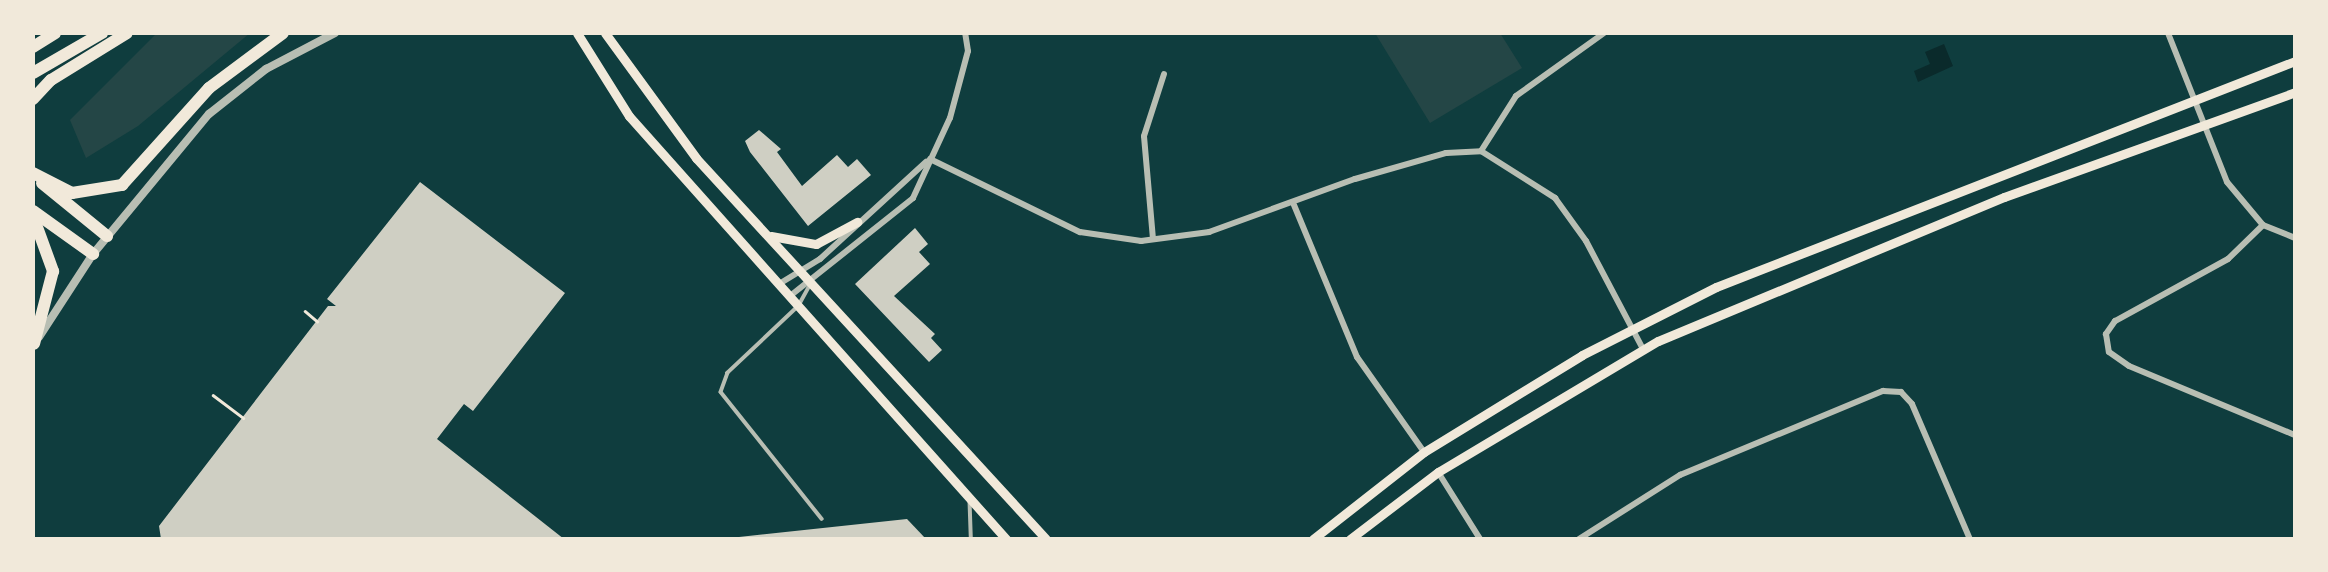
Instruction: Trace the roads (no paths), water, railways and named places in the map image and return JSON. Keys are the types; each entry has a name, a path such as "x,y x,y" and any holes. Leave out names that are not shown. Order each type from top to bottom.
{"highway":[{"path":"33,47 55,33"},
{"path":"33,73 102,33"},
{"path":"33,99 51,80 127,33"},
{"path":"37,177 72,193 121,185 209,88 283,33"},
{"path":"37,177 107,236"},
{"path":"33,213 93,254"},
{"path":"33,213 53,271 34,345"}],"main road":[{"path":"578,33 629,116 1006,539"},
{"path":"605,33 696,158 770,235 1046,539"},
{"path":"1313,539 1424,452 1631,330 1716,287 2295,61"},
{"path":"1350,539 1438,472 1643,349 2004,197 2207,128 2295,92"},
{"path":"770,235 817,244 857,222"}],"street":[{"path":"34,345 93,254 209,114 266,69 335,33"},
{"path":"790,296 913,198 956,96 965,33"},
{"path":"1481,151 1516,96 1604,33"},
{"path":"2168,33 2227,182 2263,225 2295,238"},
{"path":"1153,239 1144,136 1164,74"},
{"path":"930,159 1080,232 1153,239 1209,232 1294,205 1355,178 1447,153 1481,151 1555,198 1586,241 1643,349"},
{"path":"779,284 800,268 820,259 857,222 930,159"},
{"path":"1294,205 1357,357 1424,452"},
{"path":"2263,225 2228,258 2115,321 2106,334 2109,352 2129,366 2295,435"},
{"path":"1579,539 1680,475 1883,391 1901,392 1912,404 1970,539"},
{"path":"1438,472 1480,539"}],"lane":[{"path":"812,281 799,306 728,373 721,392 822,519"},
{"path":"970,499 971,539"}]}
